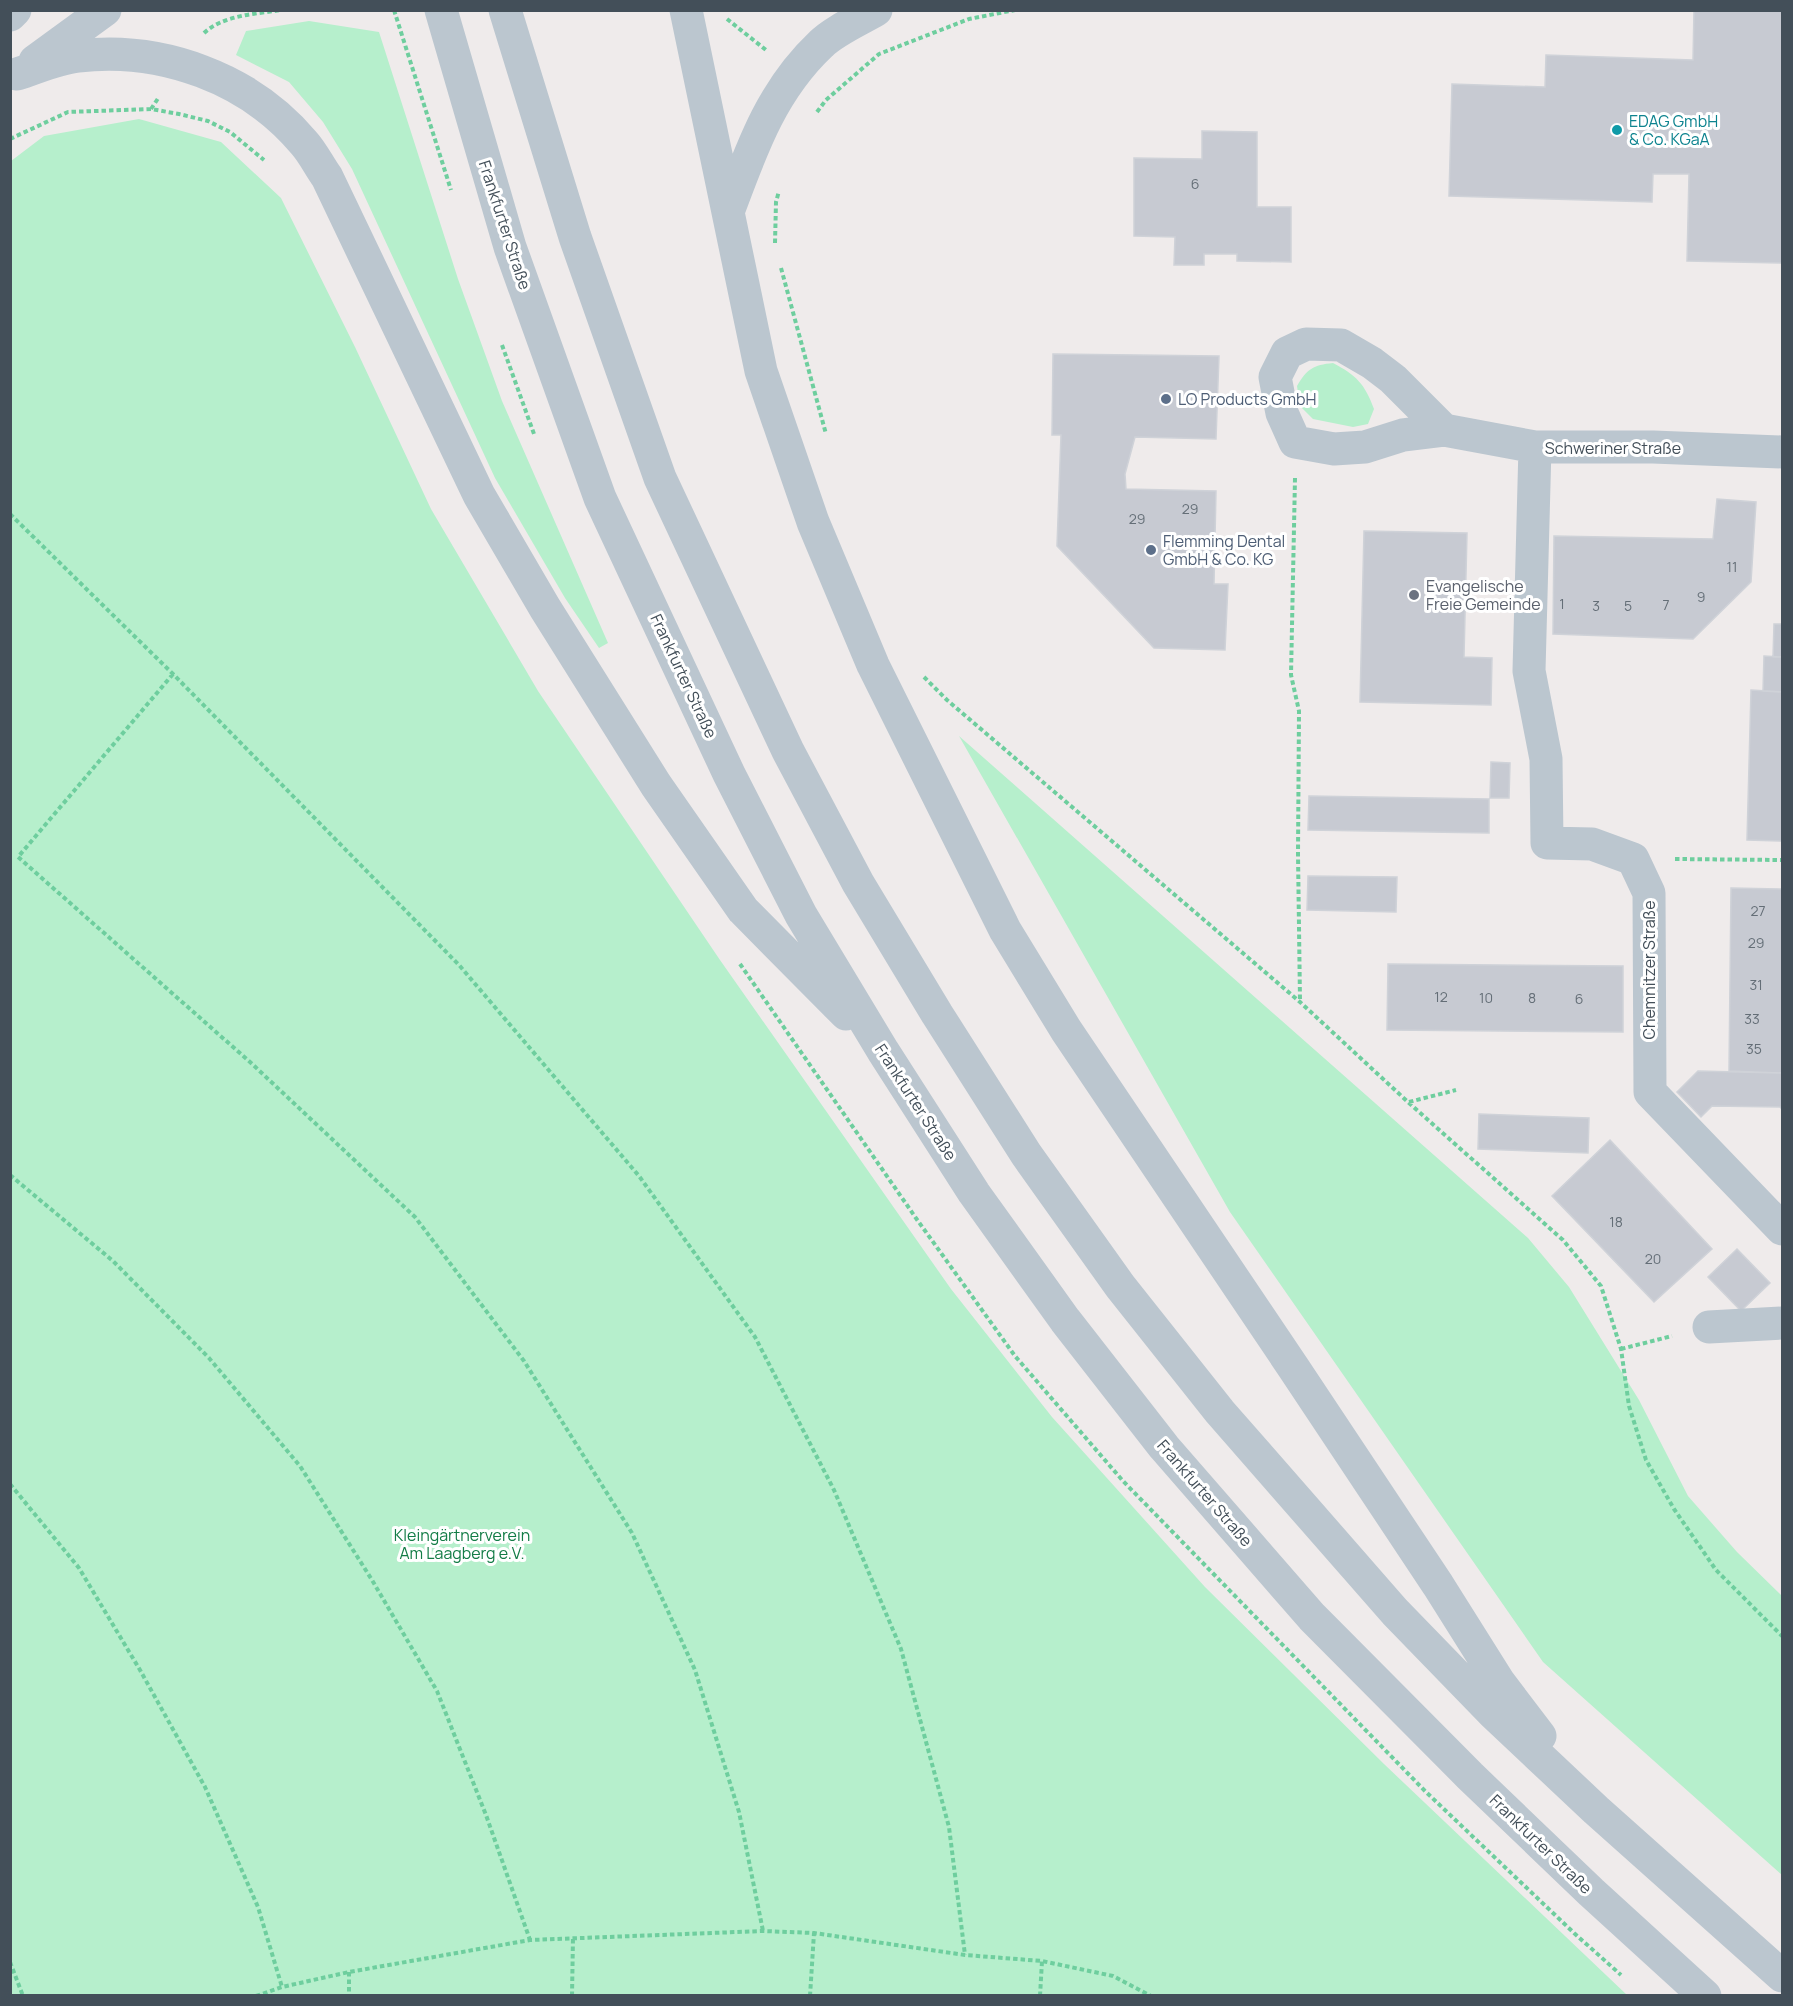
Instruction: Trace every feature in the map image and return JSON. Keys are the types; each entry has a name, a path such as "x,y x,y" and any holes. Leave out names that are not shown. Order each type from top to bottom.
{"street":[{"path":"10,15 15,10"},
{"path":"14,77 105,10"},
{"name":"Frankfurter Straße","path":"441,10 510,247 600,498 729,774 801,915 974,1193 1065,1320 1164,1447 1312,1617 1590,1892 1705,1995"},
{"path":"505,10 575,237 660,478 788,751 858,883 937,1014 1039,1173 1120,1286 1220,1412 1395,1612 1494,1714 1782,1976"},
{"path":"686,10 761,371 813,522 873,664 1005,930 1066,1030 1300,1377 1499,1682 1596,1809"},
{"path":"728,212 762,124 795,72 822,42 876,10"},
{"path":"14,77 77,56 131,54 181,63 233,84 272,112 304,143 327,177 479,495 545,608 656,785 743,910 883,1050"},
{"path":"1295,442 1282,413 1275,377 1287,353 1306,344 1341,345 1372,363 1393,379 1444,430"},
{"name":"Schweriner Straße","path":"1295,442 1334,449 1365,447 1404,435 1444,430 1535,447 1653,447 1782,452"},
{"path":"1535,447 1529,670 1546,759 1547,843 1592,844 1633,859"},
{"name":"Chemnitzer Straße","path":"1633,859 1649,893 1650,1092 1782,1229"},
{"path":"1709,1327 1782,1323"}],"path":[{"path":"813,117 826,100 879,54 969,19 1015,10"},
{"path":"10,139 68,112 151,109"},
{"path":"775,245 776,202 782,182"},
{"path":"778,257 827,440"},
{"path":"1295,442 1291,675 1299,711 1300,1002"},
{"path":"10,514 173,674 459,965 639,1176 754,1337 834,1491 901,1649 949,1827 965,1955"},
{"path":"919,670 947,700 1300,1002 1563,1240 1601,1286 1621,1349 1629,1406 1646,1460 1674,1509 1716,1570 1782,1636"},
{"path":"173,674 18,857 250,1062 415,1217 524,1361 632,1533 695,1670 739,1812 763,1931"},
{"path":"1633,859 1782,860"},
{"path":"1409,1103 1456,1090"},
{"path":"10,1175 113,1261 210,1358 300,1466 372,1580 437,1691 486,1815 530,1940"},
{"path":"1621,1349 1709,1327"},
{"path":"10,1484 79,1568 140,1670 205,1787 258,1907 282,1987"},
{"path":"256,1995 349,1972 530,1940 763,1931 814,1933 965,1955 1042,1961 1113,1976 1151,1995"},
{"path":"810,1995 814,1933"},
{"path":"572,1995 573,1937"},
{"path":"1040,1995 1042,1961"},
{"path":"10,1962 23,1995"},
{"path":"349,1972 349,1995"}],"green space":[{"path":"309,21 379,32 458,279 502,401 608,643 599,648 565,598 495,478 352,169 323,122 289,82 236,55 246,31"},
{"name":"Kleingärtnerverein Am Laagberg e.V.","path":"139,119 221,142 281,198 355,347 431,509 538,691 720,960 951,1289 1052,1417 1205,1587 1384,1764 1627,1995 11,1995 11,161 44,136"},
{"path":"1333,363 1354,376 1367,393 1374,409 1368,424 1353,427 1313,419 1300,406 1297,386 1304,376 1315,367"},
{"path":"959,736 1528,1238 1569,1287 1639,1400 1688,1496 1737,1552 1782,1596 1782,1875 1543,1662 1230,1212"}],"building":[{"name":"EDAG GmbH & Co. KGaA","path":"1694,10 1782,10 1782,263 1687,261 1689,174 1653,174 1652,202 1449,196 1452,84 1545,87 1546,55 1693,60"},
{"path":"1202,131 1257,132 1257,207 1291,207 1291,262 1237,261 1237,254 1204,254 1204,265 1174,265 1175,237 1134,236 1134,158 1202,159"},
{"path":"1053,354 1219,356 1216,439 1135,437 1125,474 1126,489 1216,491 1214,584 1228,584 1225,650 1154,648 1057,546 1061,435 1052,435"},
{"path":"1717,499 1756,502 1751,582 1693,639 1553,634 1554,536 1713,539"},
{"name":"Evangelische Freie Gemeinde","path":"1364,531 1467,533 1464,657 1492,658 1491,705 1360,702"},
{"path":"1774,624 1782,624 1782,657 1773,657"},
{"path":"1764,656 1782,657 1782,692 1763,691"},
{"path":"1751,690 1782,692 1782,841 1747,840"},
{"path":"1491,762 1510,763 1509,798 1490,798"},
{"path":"1309,796 1489,799 1489,833 1308,830"},
{"path":"1308,876 1397,877 1396,912 1307,910"},
{"path":"1731,888 1782,889 1782,1073 1729,1071"},
{"path":"1388,964 1623,966 1623,1032 1387,1030"},
{"path":"1698,1071 1782,1073 1782,1109 1780,1107 1712,1106 1701,1117 1677,1092"},
{"path":"1479,1114 1589,1118 1588,1153 1478,1149"},
{"path":"1610,1140 1712,1249 1654,1302 1552,1196"},
{"path":"1737,1249 1770,1283 1741,1311 1708,1277"}],"place":[{"name":"EDAG GmbH & Co. KGaA","path":"1617,130"},
{"name":"LO Products GmbH","path":"1166,399"},
{"name":"Flemming Dental GmbH & Co. KG","path":"1151,550"},
{"name":"Evangelische Freie Gemeinde","path":"1414,595"}]}
